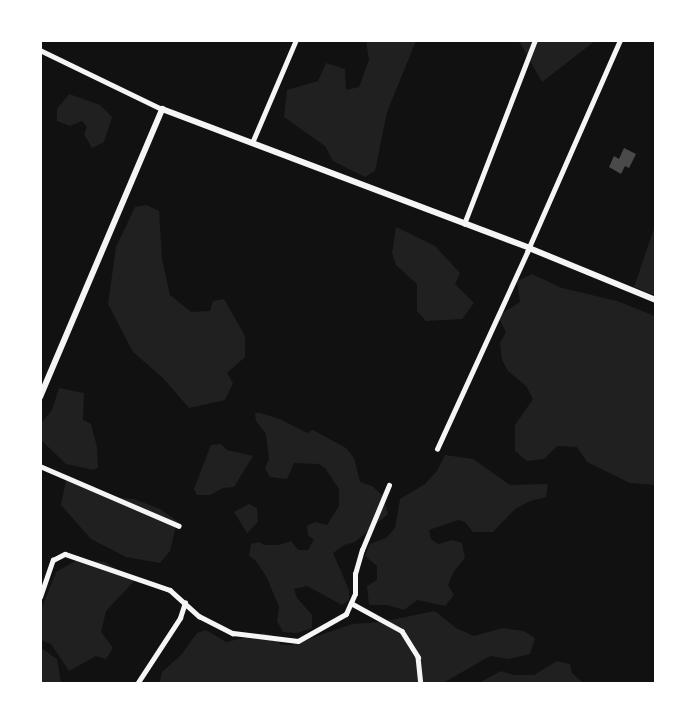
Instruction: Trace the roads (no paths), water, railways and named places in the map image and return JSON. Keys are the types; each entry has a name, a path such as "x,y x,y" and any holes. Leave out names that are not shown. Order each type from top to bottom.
{"street":[{"path":"252,143 296,40"},
{"path":"464,224 535,40"},
{"path":"437,449 529,248 620,40"},
{"path":"40,50 162,109 529,248 656,300"},
{"path":"40,397 162,109"},
{"path":"40,466 179,526"},
{"path":"40,597 53,560 65,554 170,590 199,616 233,633 298,641 346,614 355,594 355,574 362,550 389,485"},
{"path":"137,684 180,618 185,603"},
{"path":"351,603 402,631 418,657 421,684"}]}
